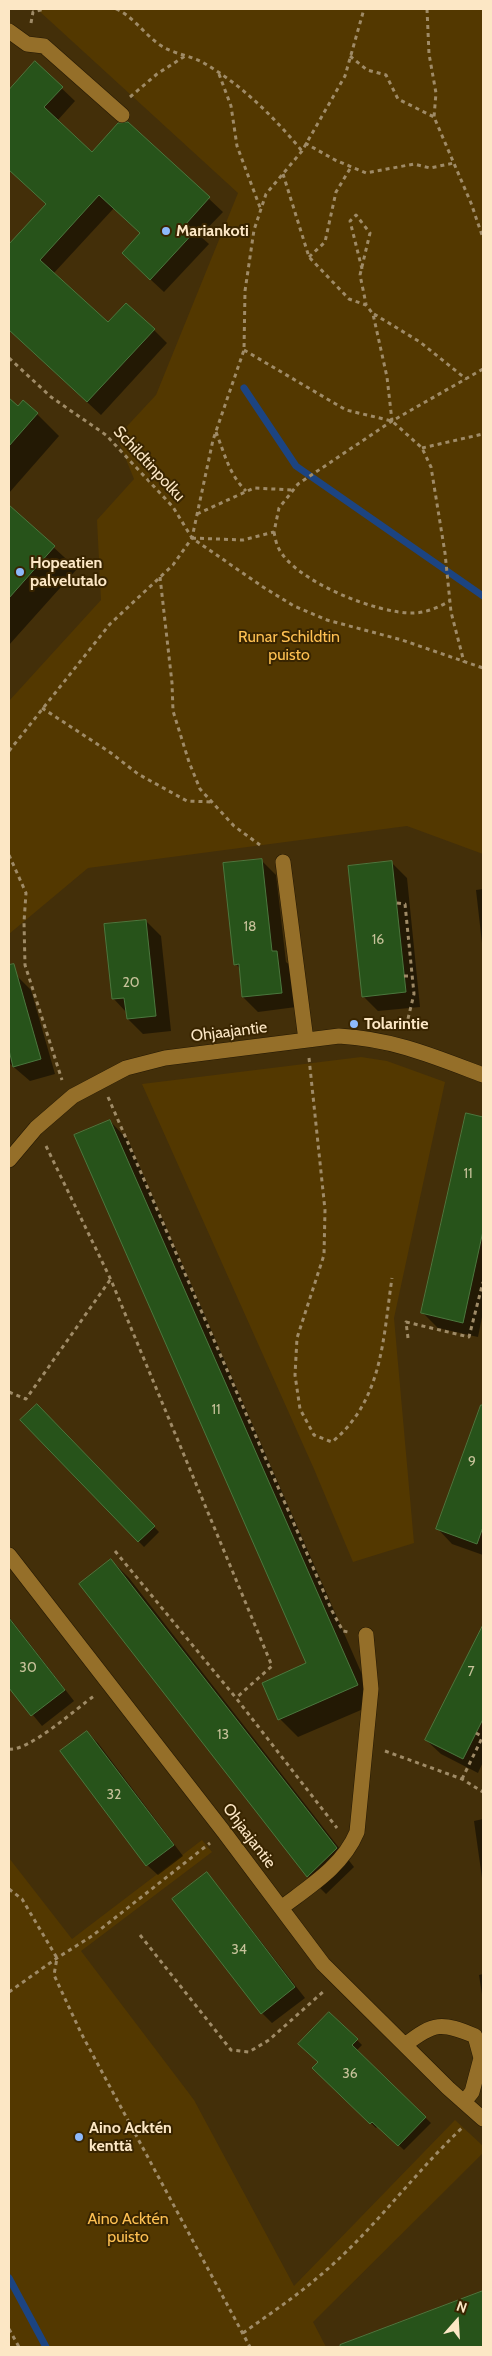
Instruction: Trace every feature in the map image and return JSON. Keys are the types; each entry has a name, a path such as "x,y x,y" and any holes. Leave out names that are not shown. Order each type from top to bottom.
{"street":[{"path":"9,31 27,44 44,46 119,112"},
{"path":"283,862 306,1040"},
{"name":"Ohjaajantie","path":"10,1155 36,1128 73,1096 126,1068 165,1058 339,1036 400,1044 483,1075"},
{"name":"Ohjaajantie","path":"9,1555 224,1832 323,1964 479,2116"},
{"path":"281,1908 339,1862 351,1846 357,1832 371,1689 366,1635"},
{"path":"406,2045 426,2029 450,2026 475,2036 481,2058 472,2092 464,2102"}],"path":[{"path":"116,9 124,10 160,45 194,58 219,73 278,121 302,151"},
{"path":"9,751 110,624 173,565 192,538 216,432 244,350 245,291 254,230 266,194 302,151 345,76 364,9"},
{"path":"426,9 429,54 436,93 434,117 483,238"},
{"path":"119,112 157,74 185,56"},
{"path":"350,56 367,70 386,75 398,99 434,117"},
{"path":"219,73 231,106 237,146 261,210"},
{"path":"305,143 366,173 414,164 430,168 454,163"},
{"path":"309,256 325,242 336,192 351,167"},
{"path":"283,173 309,256 349,298 366,305"},
{"path":"362,269 350,221 356,215 370,233 362,269 360,275 366,305 373,314 420,342 466,379"},
{"path":"373,314 387,377 392,422"},
{"path":"244,350 346,410 392,422 422,448 432,467 450,601 464,662"},
{"name":"Schildtinpolku","path":"9,358 51,397 106,434 173,507 192,538"},
{"path":"450,601 436,608 414,614 363,604 306,576 289,562 278,548 274,532 279,508 298,484 392,422 483,369"},
{"path":"216,432 235,480 246,491"},
{"path":"422,448 483,434"},
{"path":"196,514 254,488 293,490"},
{"path":"192,538 243,540 274,532"},
{"path":"192,538 294,606 327,620 402,640 483,668"},
{"path":"160,577 172,683 173,711 188,762 200,789 234,826 260,845"},
{"path":"42,708 112,753 138,774 187,801 212,802"},
{"path":"9,855 26,893 24,922 25,965 60,1076 66,1087"},
{"path":"397,903 405,904 414,994 400,1044"},
{"path":"404,976 412,976"},
{"path":"306,1040 325,1210 324,1255 297,1338 295,1375 300,1409 314,1435 332,1442 358,1417 373,1382 379,1361 392,1278"},
{"path":"100,1081 332,1611 343,1632 366,1635"},
{"path":"36,1128 110,1280 272,1666 236,1698"},
{"path":"9,1392 26,1399 110,1280"},
{"path":"408,1338 406,1322 469,1337 483,1282"},
{"path":"115,1551 236,1698 351,1846"},
{"path":"9,1749 13,1750 27,1744 109,1684"},
{"path":"462,1779 483,1736 476,1733"},
{"path":"365,1745 412,1759 462,1779 483,1792"},
{"path":"9,1992 56,1958 92,1936 224,1832"},
{"path":"9,1889 22,1900 56,1958 54,1975 81,2033 250,2347"},
{"path":"140,1935 231,2050 249,2052 269,2040 338,1979"},
{"path":"244,2333 318,2278 374,2223 435,2153 479,2116"},
{"path":"9,2329 19,2347"}],"green space":[{"name":"Runar Schildtin puisto","path":"37,9 483,9 483,854 407,826 88,868 9,934 9,701 101,600 97,520 134,479 117,437 156,395 238,193"},
{"path":"361,1057 387,1061 445,1082 394,1318 414,1543 353,1562 314,1469 142,1084"},
{"name":"Aino Acktén puisto","path":"202,1840 212,1852 81,1951 194,2100 294,2286 455,2120 483,2146 483,2153 313,2322 326,2347 9,2347 9,1858 72,1939"}],"building":[{"name":"Mariankoti","path":"35,61 63,87 44,107 92,152 118,123 128,122 210,197 185,225 196,230 150,280 122,253 140,233 99,195 40,260 108,322 126,303 155,329 87,402 9,330 9,244 46,204 9,170 9,90"},
{"path":"9,398 18,406 23,400 38,413 9,446"},
{"name":"Hopeatien palvelutalo","path":"9,505 55,546 9,598"},
{"path":"262,859 272,951 277,951 282,993 242,997 239,964 234,965 223,863"},
{"path":"392,861 406,992 362,997 348,866"},
{"path":"146,920 156,1016 127,1019 124,998 112,999 104,924"},
{"path":"14,964 41,1059 13,1067 9,1050 9,965"},
{"path":"466,1113 483,1117 483,1231 463,1323 421,1313"},
{"path":"110,1120 358,1685 278,1720 262,1683 306,1663 74,1135"},
{"path":"37,1404 155,1526 138,1542 20,1420"},
{"path":"481,1405 483,1405 483,1527 477,1544 436,1529"},
{"path":"111,1559 337,1848 307,1877 79,1584"},
{"path":"9,1618 65,1690 31,1716 9,1688"},
{"path":"483,1625 483,1719 463,1759 425,1740"},
{"path":"87,1731 174,1845 146,1866 60,1751"},
{"path":"207,1872 295,1987 261,2014 172,1899"},
{"path":"329,2012 358,2039 352,2045 426,2117 398,2146 372,2122 370,2124 312,2068 318,2062 298,2044"},
{"path":"483,2291 483,2347 340,2347 340,2345"}],"waterway":[{"path":"244,388 296,466 483,596"},
{"path":"9,2278 46,2347"}],"place":[{"name":"Mariankoti","path":"166,231"},
{"name":"Hopeatien palvelutalo","path":"20,572"},
{"name":"Tolarintie","path":"354,1024"},
{"name":"Aino Acktén kenttä","path":"79,2137"}]}
